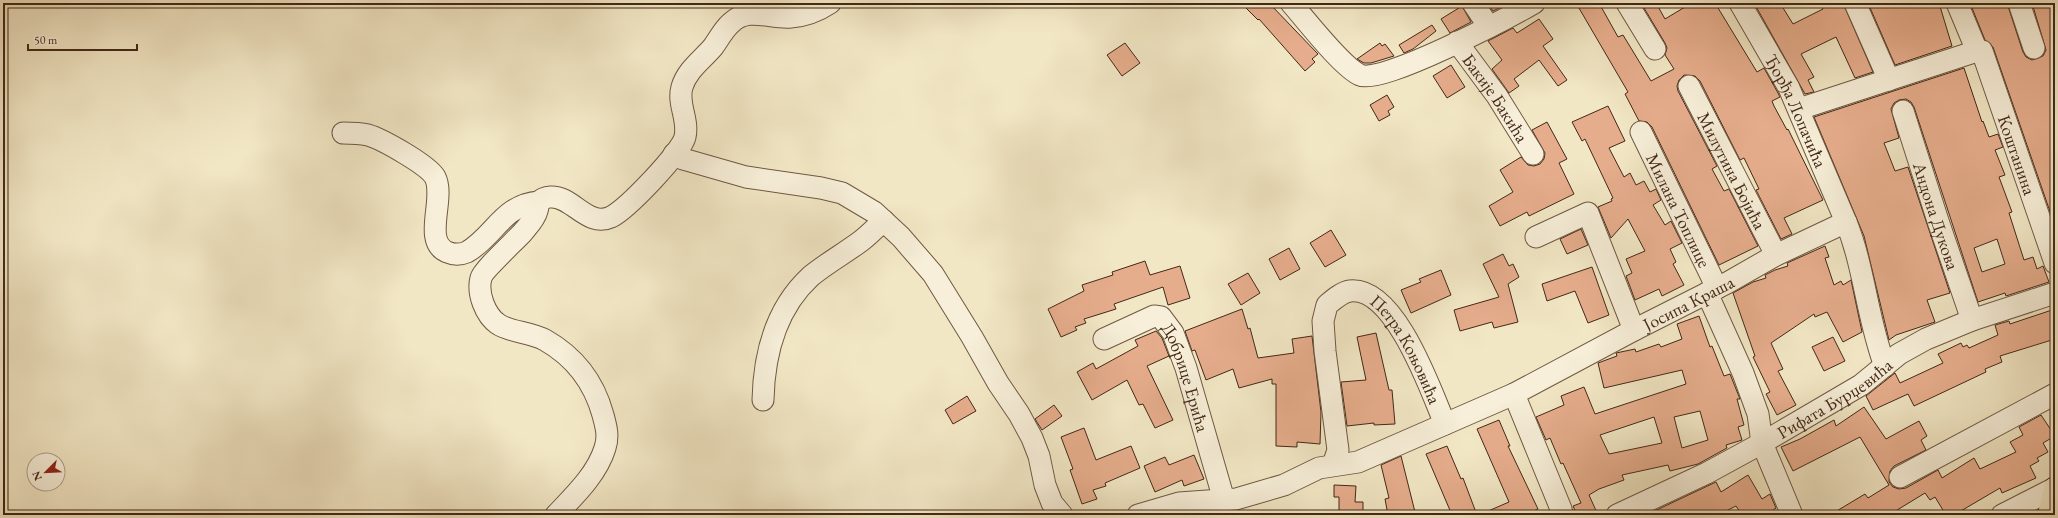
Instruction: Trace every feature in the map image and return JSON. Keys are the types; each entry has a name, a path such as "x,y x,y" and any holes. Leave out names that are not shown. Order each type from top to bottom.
{"main road":[{"path":"2049,515 2055,488"}],"street":[{"path":"343,133 356,133 369,136 392,146 428,170 434,177 439,194 435,233 438,243 448,253 458,254 467,252 510,212 526,204 539,202 543,199 555,197 593,218 604,219 612,216 643,189 682,144 685,136 686,120 680,100 685,79 730,24 748,14 780,17 802,15 814,12 830,3"},
{"name":"Бакије Бакића","path":"1291,3 1348,68 1361,76 1371,77 1388,72 1457,42 1534,3"},
{"path":"1473,3 1489,27"},
{"path":"1628,3 1655,49"},
{"name":"Ђорђа Лопачића","path":"1740,3 1786,82 1846,222"},
{"path":"1855,3 1889,80"},
{"name":"Коштанина","path":"1957,3 1977,51 1983,53 2055,263"},
{"path":"2020,3 2034,48"},
{"name":"Бакије Бакића","path":"1457,42 1497,96 1534,154"},
{"path":"1799,110 1977,51"},
{"name":"Милутина Бојића","path":"1689,86 1776,255"},
{"name":"Андона Дукова","path":"1903,111 1972,320"},
{"name":"Милана Топлице","path":"1641,132 1712,291 1758,414 1762,443 1792,515"},
{"path":"674,154 683,159 746,177 821,188 842,193 863,204 884,221 917,254 932,274 972,336 998,384 1019,414 1032,438 1052,503 1062,515"},
{"path":"539,202 535,217 481,276 480,291 483,304 493,320 503,327 536,335 564,353 583,372 600,402 607,426 605,450 590,478 556,515"},
{"path":"1536,238 1588,213 1634,330"},
{"path":"763,400 768,355 777,327 787,306 811,277 860,241 884,221"},
{"path":"1846,222 1854,243 1862,272 1873,332 1885,366"},
{"name":"Јосипа Краша","path":"1514,394 1634,330 1712,291 1776,255 1846,222"},
{"name":"Петра Коњовића","path":"1333,465 1338,450 1325,351 1323,320 1327,305 1350,291 1365,293 1378,300 1393,315 1425,376 1445,424"},
{"name":"Рифата Бурџевића","path":"1617,515 1717,468 1762,443 1861,385 1911,346 1936,334 1972,320 2055,293"},
{"name":"Добрице Ерића","path":"1104,339 1154,316 1161,317 1168,324 1186,368 1224,500"},
{"path":"1514,394 1559,502 1562,515"},
{"name":"Петра Коњовића","path":"1138,515 1179,503 1236,499 1269,491 1311,471 1333,465 1345,465 1358,462 1514,394"},
{"path":"1900,477 2055,394"},
{"path":"2002,515 2055,488"}],"building":[{"path":"1241,3 1269,3 1318,54 1312,59 1315,62 1305,71 1259,19 1258,20"},
{"path":"1487,3 1509,3 1493,11"},
{"path":"1576,3 1599,3 1618,37 1623,35 1651,81 1674,69 1665,55 1667,48 1665,43 1641,3 1656,3 1665,19 1685,7 1683,3 1715,3 1757,72 1764,68 1778,93 1780,97 1772,101 1774,106 1787,130 1788,129 1823,200 1784,218 1792,234 1781,239 1756,190 1759,189 1744,158 1740,160 1700,81 1695,76 1684,75 1679,80 1677,86 1678,91 1717,166 1712,169 1724,191 1729,189 1758,246 1719,265 1652,127 1647,122 1639,121 1625,94 1628,92"},
{"path":"1754,3 1780,3 1793,24 1823,9 1820,3 1843,3 1873,72 1855,78 1836,37 1801,54 1814,77 1808,80 1814,92 1805,94"},
{"path":"1868,3 1939,3 1952,46 1895,65"},
{"path":"1970,3 2007,3 2023,52 2026,57 2032,60 2043,56 2046,50 2032,3 2055,3 2055,226 1993,47 1985,40"},
{"path":"1462,6 1471,22 1450,33 1441,19"},
{"path":"1539,19 1553,39 1543,46 1567,80 1558,86 1539,60 1514,79 1519,86 1509,93 1492,69 1502,60 1488,41 1513,28 1517,33"},
{"path":"1432,25 1436,31 1413,49 1404,53 1399,45"},
{"path":"1125,43 1140,63 1122,76 1107,55"},
{"path":"1380,43 1382,46 1385,44 1394,56 1371,63 1364,63 1357,59"},
{"path":"1451,65 1465,87 1447,98 1433,76"},
{"path":"1964,68 1982,122 1983,121 1989,137 1998,134 2003,147 1995,150 2005,175 1999,177 2012,212 2009,213 2024,260 2033,257 2037,269 2043,266 2049,282 2006,296 2005,293 1978,302 1914,107 1911,102 1906,99 1899,100 1894,103 1891,109 1899,138 1884,143 1895,171 1908,167 1950,293 1927,300 1935,322 1896,335 1889,340 1864,236 1814,117","holes":["1997,239 2005,264 1982,272 1974,248"]},
{"path":"1387,95 1394,107 1388,111 1390,115 1379,121 1370,105"},
{"path":"1608,106 1625,141 1609,148 1624,177 1630,173 1636,185 1644,181 1650,192 1656,189 1661,200 1653,205 1665,225 1671,221 1682,243 1670,249 1676,262 1673,264 1684,285 1662,296 1659,289 1635,300 1626,276 1632,273 1626,259 1645,251 1628,219 1611,238 1598,207 1612,201 1611,199 1613,198 1585,139 1582,141 1572,122"},
{"path":"1547,122 1567,159 1559,163 1574,194 1529,216 1527,212 1500,226 1489,206 1513,192 1500,170 1521,157 1528,165 1534,166 1540,164 1544,159 1545,153 1532,130"},
{"path":"1581,229 1588,245 1567,254 1560,239"},
{"path":"1331,230 1346,255 1325,267 1310,243"},
{"path":"1825,246 1829,257 1825,258 1834,285 1841,281 1843,285 1851,280 1862,332 1843,342 1827,312 1815,317 1814,314 1771,343 1783,369 1778,371 1796,405 1777,415 1766,394 1770,392 1753,357 1755,356 1733,293 1753,282 1766,278 1765,275 1775,270 1788,266 1787,263"},
{"path":"1289,248 1300,269 1280,280 1269,259"},
{"path":"1503,254 1509,266 1513,264 1519,277 1508,284 1518,322 1494,328 1492,322 1460,331 1454,310 1499,297 1483,264"},
{"path":"1145,261 1150,275 1180,266 1190,298 1168,305 1163,287 1114,304 1116,309 1084,319 1086,323 1075,327 1077,330 1061,337 1048,309 1084,291 1082,285 1113,275 1112,272"},
{"path":"1592,267 1609,315 1588,323 1575,291 1547,301 1542,284"},
{"path":"1441,270 1451,295 1411,313 1401,290 1421,282 1419,279"},
{"path":"1248,273 1260,293 1241,305 1228,284"},
{"path":"1242,309 1248,329 1250,328 1258,358 1294,353 1292,339 1312,336 1321,412 1320,444 1297,442 1297,447 1276,446 1276,384 1272,384 1272,379 1239,388 1233,369 1206,380 1195,350 1192,351 1185,331"},
{"path":"2055,309 2055,339 2000,356 2002,362 1985,369 1986,372 1914,406 1908,394 1873,410 1866,396 1895,373 1900,383 1943,363 1938,354 1961,343 1963,347 1967,345 1969,348 1998,335 1995,325 2009,321 2010,324"},
{"path":"1699,316 1710,347 1712,346 1724,376 1730,374 1740,399 1737,399 1744,425 1738,427 1742,440 1726,445 1727,448 1698,464 1670,471 1668,465 1622,475 1624,480 1599,489 1589,495 1598,515 1577,515 1573,506 1581,503 1563,463 1561,464 1550,438 1546,440 1536,417 1564,405 1561,396 1584,387 1595,414 1686,384 1682,370 1604,388 1598,363 1617,356 1616,353 1635,349 1636,352 1659,344 1661,347 1682,339 1677,324","holes":["1700,411 1708,440 1682,448 1674,417","1654,417 1662,443 1609,454 1600,435"]},
{"path":"1156,331 1162,338 1169,356 1147,366 1173,420 1155,428 1143,404 1139,405 1127,380 1092,400 1077,372 1093,363 1096,369 1138,346 1135,340"},
{"path":"1376,333 1389,390 1392,390 1395,424 1374,425 1374,423 1347,426 1341,382 1366,380 1357,337"},
{"path":"1833,337 1845,361 1824,371 1812,347"},
{"path":"967,396 976,411 953,424 945,410"},
{"path":"1054,405 1062,416 1042,430 1035,419"},
{"path":"1864,407 1886,439 1919,421 1927,436 1921,440 1926,450 1894,466 1890,471 1889,482 1893,487 1899,489 1906,488 1938,470 1942,478 1974,458 1980,469 2016,452 2010,442 2023,435 2019,427 2041,415 2055,436 2043,443 2048,452 2037,458 2039,461 2030,466 2036,478 2002,493 2000,488 1954,515 1946,515 1935,497 1930,500 1925,493 1889,515 1830,515 1865,494 1868,498 1889,485 1860,437 1793,471 1781,447 1800,439 1834,420 1836,426"},
{"path":"1499,420 1510,446 1508,446 1538,509 1525,515 1479,515 1509,502 1477,429"},
{"path":"1084,428 1096,460 1131,446 1140,468 1105,483 1106,486 1093,490 1097,499 1082,504 1070,470 1073,469 1061,437"},
{"path":"1447,446 1461,479 1463,478 1477,515 1452,515 1426,454"},
{"path":"1194,455 1204,479 1184,486 1182,480 1155,492 1144,466 1165,457 1169,465"},
{"path":"1401,456 1415,512 1404,515 1388,515 1385,499 1389,498 1381,465"},
{"path":"1748,475 1762,499 1770,494 1776,508 1766,515 1742,515 1736,506 1718,515 1646,515 1716,482 1721,492"},
{"path":"1334,485 1356,486 1355,502 1363,502 1363,515 1339,515 1339,497 1334,497"}]}
